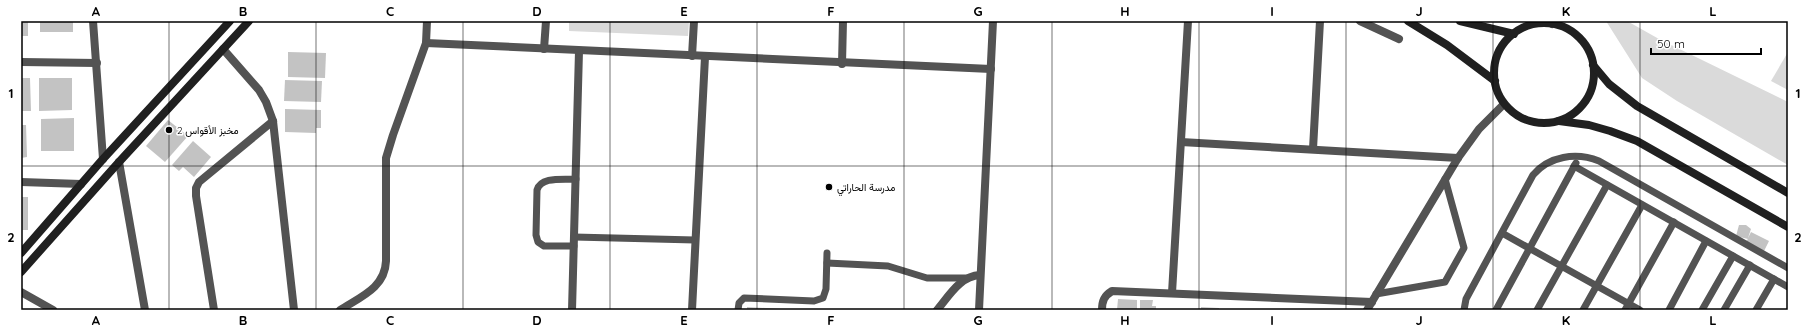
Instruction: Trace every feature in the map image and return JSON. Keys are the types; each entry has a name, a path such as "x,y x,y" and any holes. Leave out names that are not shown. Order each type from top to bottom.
{"street":[{"path":"93,21 103,159"},
{"path":"21,253 103,159 230,21"},
{"path":"21,272 119,162 249,21"},
{"path":"340,310 374,288 384,276 386,261 386,158 426,43 427,21"},
{"path":"544,49 546,21"},
{"path":"692,56 694,21"},
{"path":"842,64 843,21"},
{"path":"979,310 993,21"},
{"path":"1172,293 1188,21"},
{"path":"1313,149 1320,21"},
{"path":"1360,21 1399,39"},
{"path":"1408,21 1447,45 1495,81"},
{"path":"1460,21 1514,34"},
{"path":"1553,23 1571,31 1590,54 1593,78 1590,92 1583,105 1572,115 1559,121 1547,123 1535,122 1524,119 1504,104 1495,81 1496,60 1506,41 1514,34 1532,25 1553,23"},
{"path":"426,43 842,64 991,69"},
{"path":"223,49 260,90 273,121 294,310"},
{"path":"572,310 580,51"},
{"path":"692,310 705,57"},
{"path":"21,62 97,63"},
{"path":"1592,63 1608,84 1632,103 1788,193"},
{"path":"1367,310 1458,158 1479,129 1504,104"},
{"path":"214,310 196,188 199,182 273,121"},
{"path":"1559,121 1596,127 1637,141 1788,227"},
{"path":"1181,142 1458,158"},
{"path":"119,162 144,310"},
{"path":"21,182 81,184"},
{"path":"937,310 958,285 968,278 980,275"},
{"path":"1102,310 1103,299 1112,291 1372,302"},
{"path":"21,292 53,310"}],"lane":[{"path":"1496,310 1580,156"},
{"path":"1464,310 1466,299 1533,175 1538,169 1550,161 1580,156 1599,161 1788,268"},
{"path":"1574,166 1788,287"},
{"path":"574,246 544,246 538,242 536,235 537,190 544,181 576,179"},
{"path":"1376,294 1445,282 1464,248 1445,179"},
{"path":"1536,310 1607,185"},
{"path":"1583,310 1642,204"},
{"path":"1627,307 1674,222"},
{"path":"1502,233 1597,286 1627,307 1640,310"},
{"path":"574,237 696,240"},
{"path":"1669,310 1706,241"},
{"path":"738,310 739,303 744,298 818,300 826,294 827,253"},
{"path":"1702,310 1733,256"},
{"path":"827,264 888,266 927,278 968,278"},
{"path":"1724,310 1750,265"},
{"path":"1756,310 1774,279"}],"shaded area":[{"path":"569,21 689,21 688,36 569,31"},
{"path":"1606,21 1627,21 1659,39 1788,102 1788,165 1677,101 1642,78"},
{"path":"1788,52 1788,90 1771,81"}],"building":[{"path":"21,21 28,21 28,36 21,36"},
{"path":"40,21 73,21 73,32 40,32"},
{"path":"288,52 326,53 325,78 288,77"},
{"path":"21,78 30,78 31,111 21,111"},
{"path":"39,78 72,78 72,110 39,111"},
{"path":"285,80 322,81 321,102 284,101"},
{"path":"285,109 321,110 321,128 316,128 316,133 285,132"},
{"path":"74,118 74,151 41,151 41,119"},
{"path":"168,120 188,136 165,162 146,146"},
{"path":"21,125 26,125 27,157 21,158"},
{"path":"193,141 211,157 194,177 183,167 179,171 172,165"},
{"path":"21,197 28,197 28,230 21,230"},
{"path":"1739,225 1746,225 1751,229 1748,238 1751,232 1769,241 1764,251 1746,241 1748,239 1736,236"},
{"path":"1118,299 1137,300 1137,310 1117,310"},
{"path":"1140,300 1153,300 1152,306 1156,306 1156,310 1140,310"},
{"path":"747,307 782,309 782,310 747,310"},
{"path":"1201,307 1219,308 1219,310 1201,310"}],"place":[{"name":"مخبز الأقواس 2","path":"169,130"},
{"name":"مدرسة الحاراتي","path":"829,187"}]}
